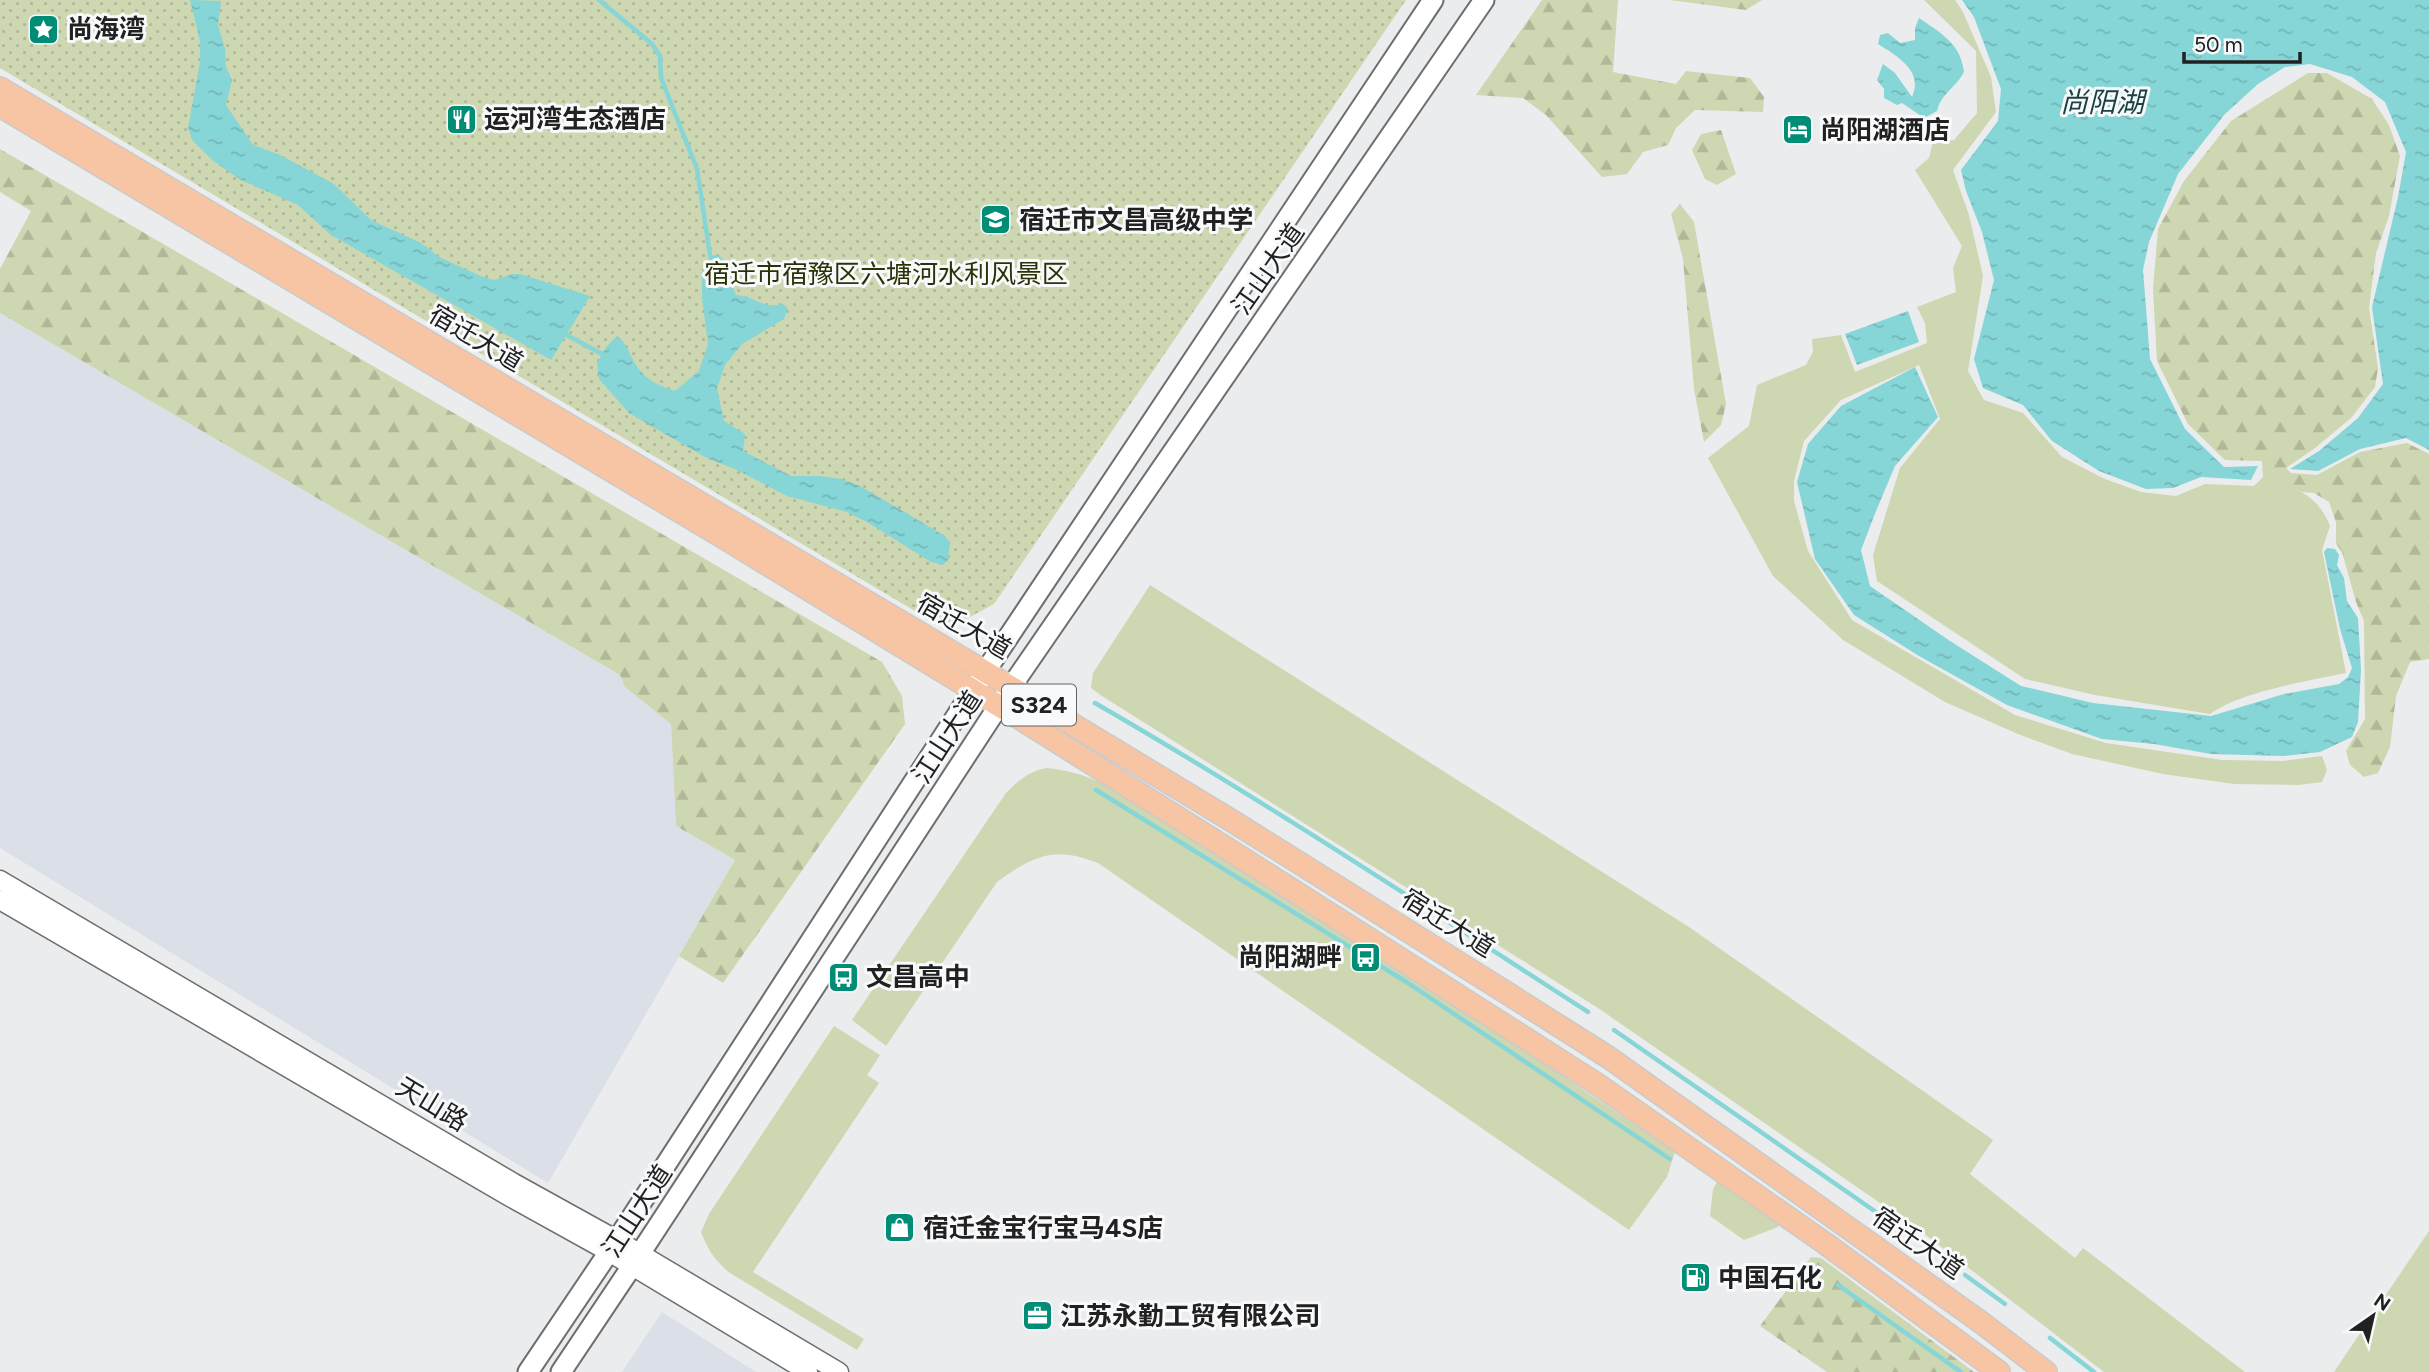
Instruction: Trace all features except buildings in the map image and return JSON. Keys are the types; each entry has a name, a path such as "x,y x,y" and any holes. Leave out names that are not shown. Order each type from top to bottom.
{"main road":[{"name":"江山大道","path":"528,1372 613,1246 985,672 1433,0"},
{"name":"江山大道","path":"561,1372 1011,687 1484,0"},
{"name":"宿迁大道","path":"0,88 1229,819 1608,1057 1982,1323 2046,1372"},
{"name":"宿迁大道","path":"0,106 974,690 1597,1084 1826,1244 1999,1372"}],"street":[{"name":"天山路","path":"0,880 514,1183 808,1372"},
{"name":"天山路","path":"0,900 508,1196 613,1246"},
{"name":"天山路","path":"636,1260 839,1372"}],"shaded area":[{"path":"0,313 620,675 625,687 671,724 676,826 735,860 548,1183 0,848"},
{"path":"662,1312 756,1372 622,1372"}],"green space":[{"name":"宿迁市宿豫区六塘河水利风景区","path":"0,0 1406,0 994,604 966,619 937,624 0,68"},
{"path":"1542,0 1618,0 1613,72 1676,84 1686,71 1750,78 1764,97 1763,112 1695,110 1676,128 1668,145 1643,152 1627,174 1602,177 1546,115 1523,98 1476,95"},
{"path":"1670,0 1762,0 1746,10"},
{"path":"1924,0 1955,0 1963,12 1991,77 1996,112 1953,170 1969,215 1983,276 1968,371 1984,400 2023,413 2062,457 2105,479 2141,492 2176,496 2205,484 2254,486 2263,477 2295,489 2311,499 2330,526 2322,550 2346,673 2257,693 2210,714 2095,695 2025,679 1877,581 1873,555 1900,468 1940,419 1919,365 1841,400 1804,441 1794,481 1794,501 1808,551 1852,620 2015,715 2106,743 2222,760 2283,761 2322,756 2327,770 2322,782 2298,785 2234,784 2163,774 2072,754 1945,702 1843,640 1773,576 1708,458 1749,426 1757,385 1806,365 1813,352 1812,339 1841,335 1855,372 1927,343 1925,323 1917,307 1956,292 1953,268 1962,246 1915,170 1929,158 1933,142 1954,140 1977,113 1976,51"},
{"path":"2308,73 2327,73 2372,99 2389,125 2400,156 2389,216 2376,253 2369,308 2378,368 2375,387 2351,418 2286,468 2291,473 2317,475 2360,452 2407,443 2429,454 2429,659 2410,662 2396,696 2390,747 2378,773 2364,777 2350,765 2346,751 2365,719 2364,621 2342,552 2336,544 2336,522 2329,502 2314,493 2302,492 2263,477 2262,461 2225,460 2188,424 2157,361 2153,289 2158,229 2184,181 2231,121"},
{"path":"1721,130 1736,174 1717,185 1705,179 1692,150 1701,134"},
{"path":"0,149 882,662 902,696 905,724 723,983 679,956 735,860 676,826 671,724 625,687 620,675 0,313 0,269 31,211 0,192"},
{"path":"1680,204 1694,222 1726,404 1721,425 1704,442 1694,389 1683,259 1671,214"},
{"path":"1150,585 1689,927 1993,1140 1970,1174 2075,1258 2083,1248 2245,1372 2104,1372 1922,1232 1598,1008 1102,696 1091,688 1093,673"},
{"path":"1046,768 1074,773 1101,783 1458,1005 1675,1152 1667,1177 1629,1230 1098,863 1083,858 1056,854 1044,856 997,882 886,1046 852,1020 1006,793 1024,777"},
{"path":"834,1026 880,1055 867,1075 879,1083 753,1272 864,1339 857,1350 730,1273 712,1255 701,1232 709,1214"},
{"path":"1722,1179 1779,1223 1778,1227 1744,1240 1710,1216 1713,1189"},
{"path":"2429,1231 2429,1372 2334,1372"},
{"path":"1811,1257 1821,1258 1974,1372 1827,1372 1760,1326"}],"water":[{"path":"190,0 221,1 218,25 225,49 226,67 232,80 226,105 253,145 280,155 334,184 371,220 421,243 441,258 483,277 494,280 520,274 590,296 551,360 331,235 298,205 241,180 212,160 193,141 188,128 200,62 200,41"},
{"name":"尚阳湖","path":"1962,0 2429,0 2429,450 2406,438 2360,449 2318,471 2290,469 2319,451 2358,418 2383,384 2372,307 2406,152 2385,102 2352,77 2310,64 2285,67 2258,84 2225,114 2178,174 2149,242 2143,270 2150,359 2185,429 2224,467 2258,466 2251,480 2201,477 2173,488 2146,489 2099,471 2052,441 2023,405 1983,388 1974,359 1994,280 1982,232 1961,170 1998,121 2001,89 1974,17"},
{"path":"1919,18 1949,40 1959,54 1964,72 1942,99 1937,111 1924,118 1902,103 1897,105 1884,98 1884,89 1877,80 1883,64 1895,73 1912,97 1915,88 1912,72 1900,59 1878,44 1880,35 1888,33 1900,43 1915,40 1915,28"},
{"path":"710,255 720,256 724,261 736,295 763,304 783,304 788,308 784,319 742,344 725,365 717,388 724,421 745,434 743,451 791,476 841,479 860,486 945,536 950,543 948,560 943,565 931,562 847,512 787,496 705,457 629,413 599,379 597,363 606,347 617,336 640,370 662,386 675,391 699,371 708,344 702,298 702,273"},
{"path":"1908,311 1919,342 1857,365 1845,334"},
{"path":"1915,367 1938,417 1895,466 1876,511 1861,550 1870,586 2021,686 2093,703 2211,716 2284,694 2339,684 2348,677 2352,668 2340,629 2324,552 2327,548 2335,549 2339,555 2337,565 2344,578 2347,601 2358,618 2361,670 2358,722 2352,737 2320,752 2284,756 2211,754 2154,744 2102,739 2007,705 1919,656 1854,615 1815,559 1797,482 1808,444 1841,406"}],"waterway":[{"path":"599,0 652,44 660,56 661,78 697,169 710,255"},
{"path":"563,333 602,354"},
{"path":"1095,703 1282,816 1588,1012"},
{"path":"1096,790 1408,983 1670,1159"},
{"path":"1614,1030 1912,1237"},
{"path":"1965,1275 2005,1304"},
{"path":"1838,1285 1961,1372"},
{"path":"2050,1338 2094,1372"}],"place":[{"name":"尚海湾","path":"44,29"},
{"name":"运河湾生态酒店","path":"461,119"},
{"name":"尚阳湖酒店","path":"1797,130"},
{"name":"宿迁市文昌高级中学","path":"996,220"},
{"name":"尚阳湖畔","path":"1365,957"},
{"name":"文昌高中","path":"843,977"},
{"name":"宿迁金宝行宝马4S店","path":"900,1228"},
{"name":"中国石化","path":"1695,1278"},
{"name":"江苏永勤工贸有限公司","path":"1037,1316"}]}
